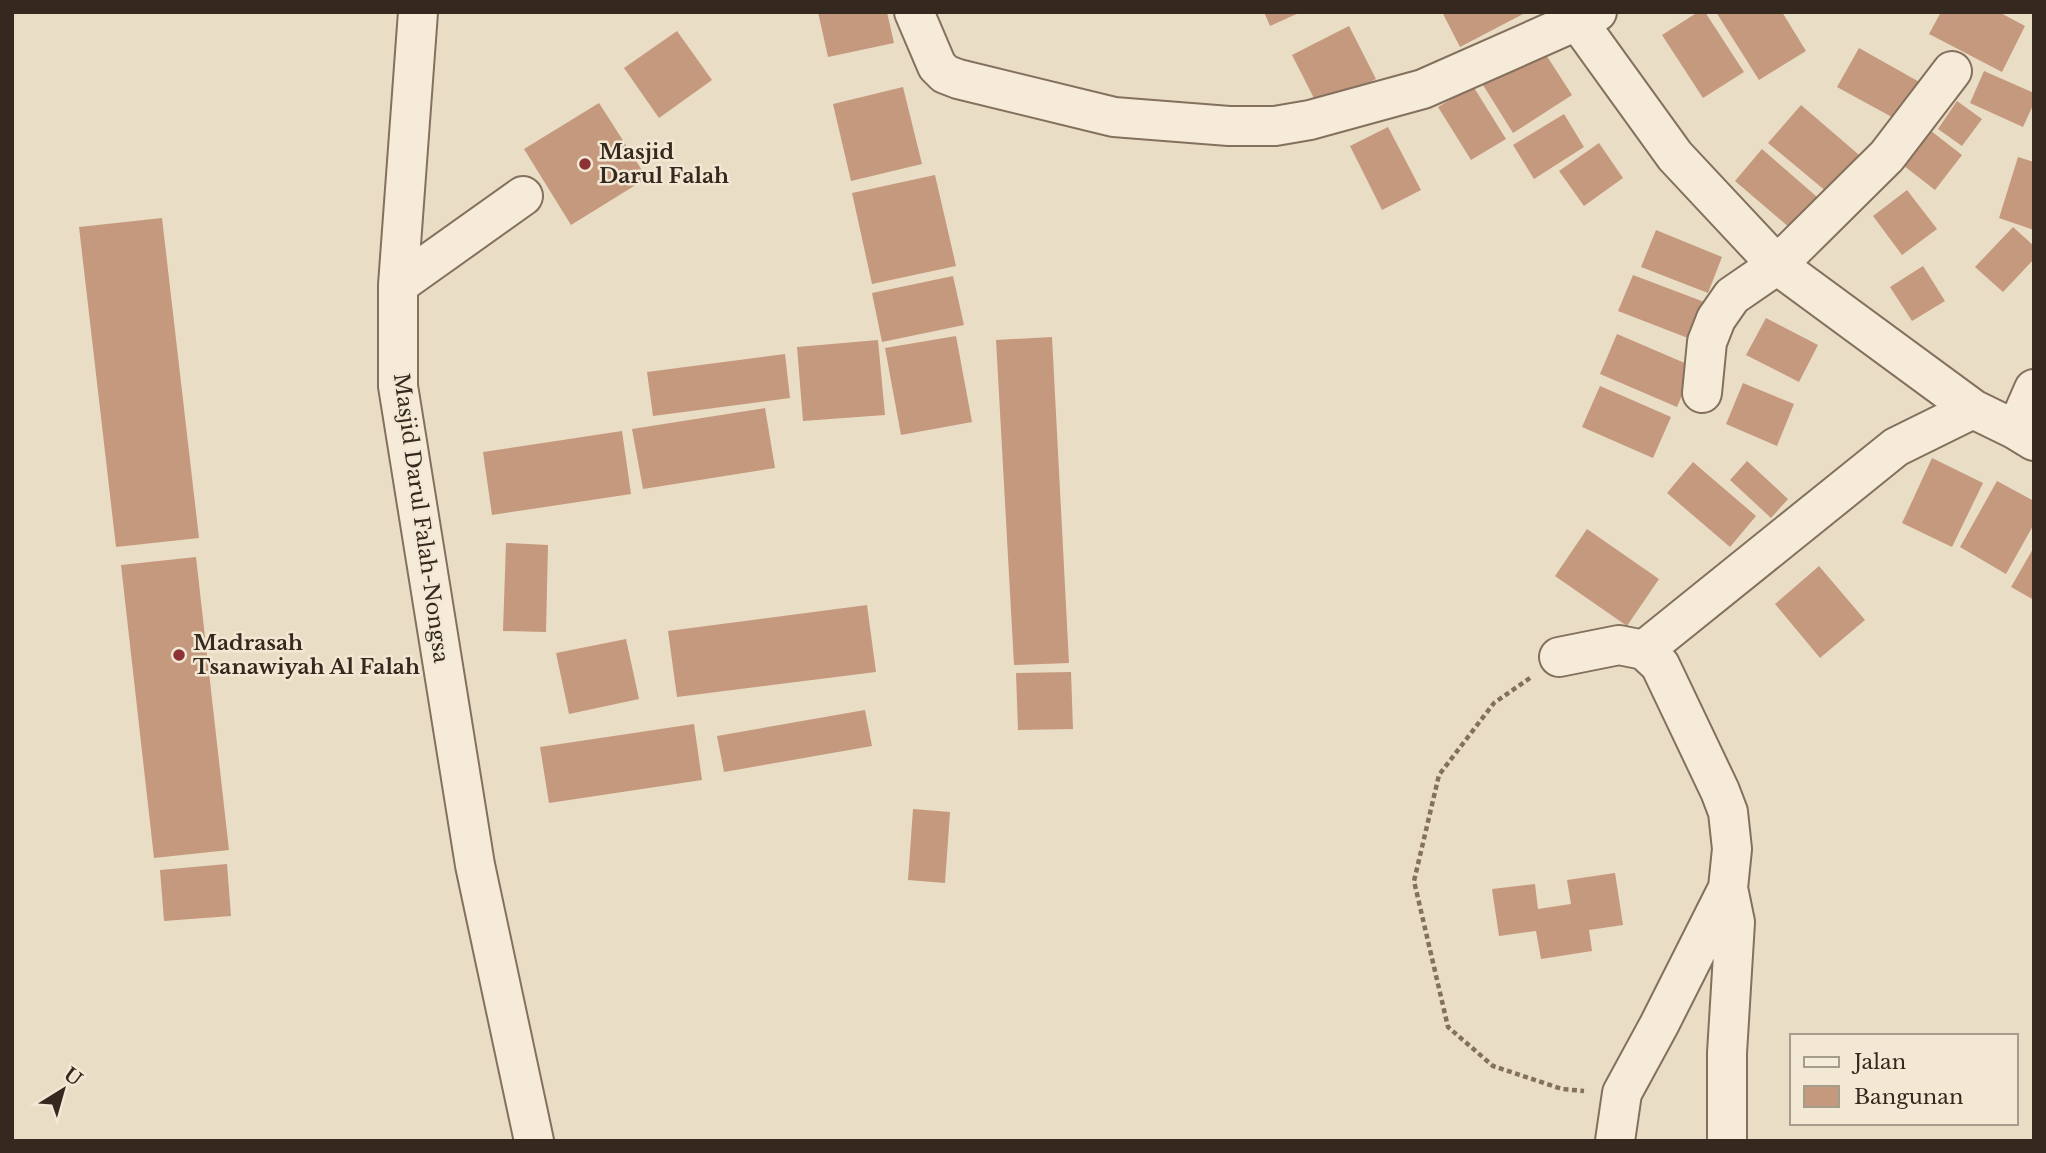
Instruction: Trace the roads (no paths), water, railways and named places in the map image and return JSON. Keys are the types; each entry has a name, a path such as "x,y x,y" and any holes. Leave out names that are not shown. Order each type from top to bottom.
{"street":[{"name":"Masjid Darul Falah-Nongsa","path":"418,12 398,285 398,386 475,864 534,1141"},
{"path":"914,12 937,66 945,74 958,79 1114,117 1229,126 1275,126 1310,120 1423,89 1582,15 1675,156 1777,265 1973,408 2025,436 2034,389"},
{"path":"1702,393 1707,342 1716,319 1732,296 1777,265 1887,156 1952,71"},
{"path":"398,285 523,196"},
{"path":"1644,650 1896,447 1973,408"},
{"path":"1559,657 1619,645 1644,650 1660,665 1728,812 1732,849 1728,888 1735,922 1727,1053 1727,1141"},
{"path":"1615,1141 1622,1093 1728,888"}],"place":[{"name":"Masjid Darul Falah","path":"585,164"},
{"name":"Madrasah Tsanawiyah Al Falah","path":"179,655"}]}
